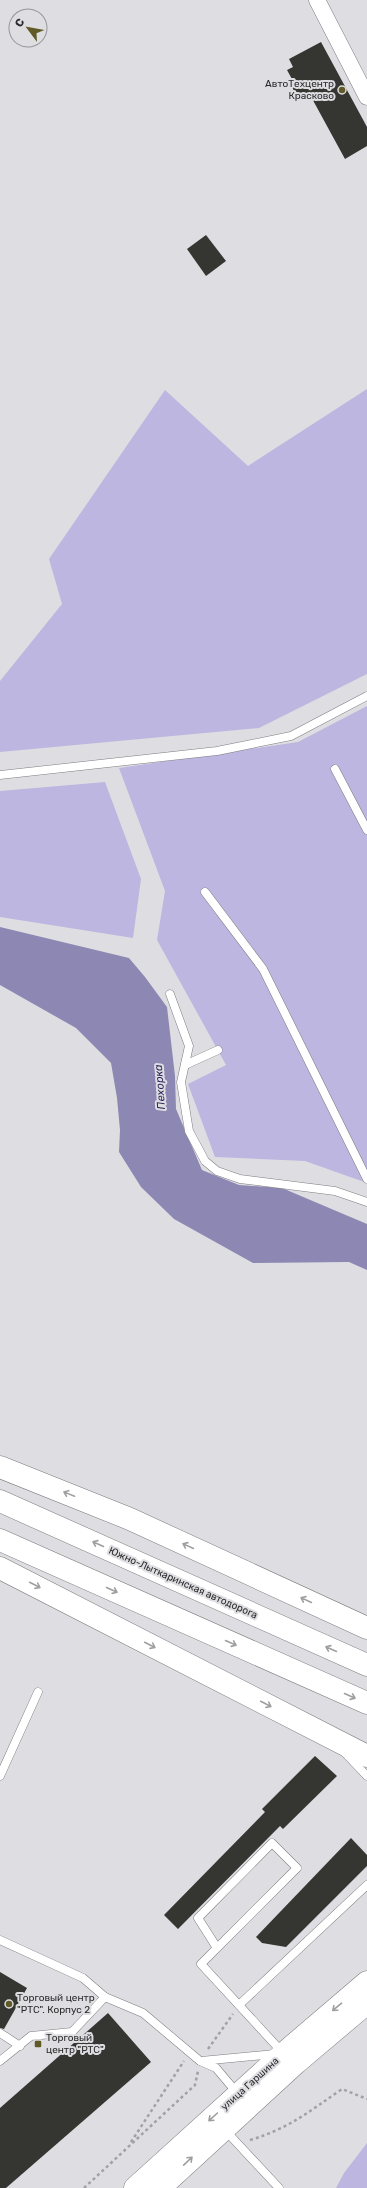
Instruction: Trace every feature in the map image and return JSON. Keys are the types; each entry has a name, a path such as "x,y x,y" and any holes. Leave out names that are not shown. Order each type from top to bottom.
{"main road":[{"path":"0,1467 130,1519 367,1628"},
{"name":"Южно-Лыткаринская автодорога","path":"0,1501 367,1665"},
{"path":"0,1540 367,1703"},
{"path":"0,1568 367,1756"},
{"name":"улица Гаршина","path":"135,2188 284,2053 367,1982"},
{"name":"улица Гаршина","path":"160,2188 230,2136 367,2003"}],"street":[{"path":"317,0 367,97"}],"lane":[{"path":"0,775 217,751 291,736 367,696"},
{"path":"335,769 367,830"},
{"path":"205,892 263,969 367,1179"},
{"path":"170,994 189,1046 181,1082 189,1131 205,1161 217,1171 240,1179 336,1191 367,1202"},
{"path":"185,1065 218,1050"},
{"path":"0,1776 38,1692"},
{"path":"340,1748 367,1776"},
{"path":"217,1948 198,1918 272,1844 297,1868 217,1948 201,1964 284,2053"},
{"path":"239,2005 367,1884"},
{"path":"0,1940 83,1978 106,1996 143,2013 200,2061 216,2068 238,2094"},
{"path":"0,2061 32,2036 72,2032 106,1996"},
{"path":"0,2033 20,2046"},
{"path":"200,2061 284,2053"},
{"path":"230,2136 279,2188"}],"path":[{"path":"84,2188 195,2085 200,2061 239,2005"},
{"path":"128,2147 189,2052"},
{"path":"230,2136 272,2134 289,2126 342,2089 367,2099"}],"shaded area":[{"path":"367,389 367,674 259,728 0,752 0,681 62,604 49,559 165,390 248,466"},
{"path":"367,706 367,1183 305,1161 215,1157 188,1084 226,1065 157,940 165,891 119,768 298,742"},
{"path":"105,782 141,879 133,938 0,917 0,791"},
{"path":"367,2143 367,2188 336,2188 344,2173"}],"water":[{"name":"Пехорка","path":"0,927 129,958 167,1007 175,1076 176,1109 202,1170 239,1185 282,1188 367,1224 367,1270 349,1262 253,1263 174,1219 141,1187 119,1152 120,1130 117,1098 111,1063 76,1028 0,985"}],"building":[{"path":"321,42 367,127 367,146 345,159 309,93 298,99 290,83 293,81 287,70 293,67 289,59"},
{"path":"206,235 226,261 206,276 187,249"},
{"path":"315,1756 337,1776 283,1829 280,1826 178,1929 164,1915 265,1812 262,1809"},
{"path":"351,1838 367,1855 367,1866 286,1947 262,1943 256,1937"},
{"name":"Торговый центр \"РТС\". Корпус 2","path":"0,1972 27,1988 4,2029 0,2028"},
{"path":"108,2013 151,2062 6,2188 0,2188 0,2108"}],"place":[{"name":"АвтоТехцентр Красково","path":"342,90"},
{"name":"Торговый центр \"РТС\". Корпус 2","path":"9,2004"},
{"name":"Торговый центр \"РТС\"","path":"38,2044"}]}
